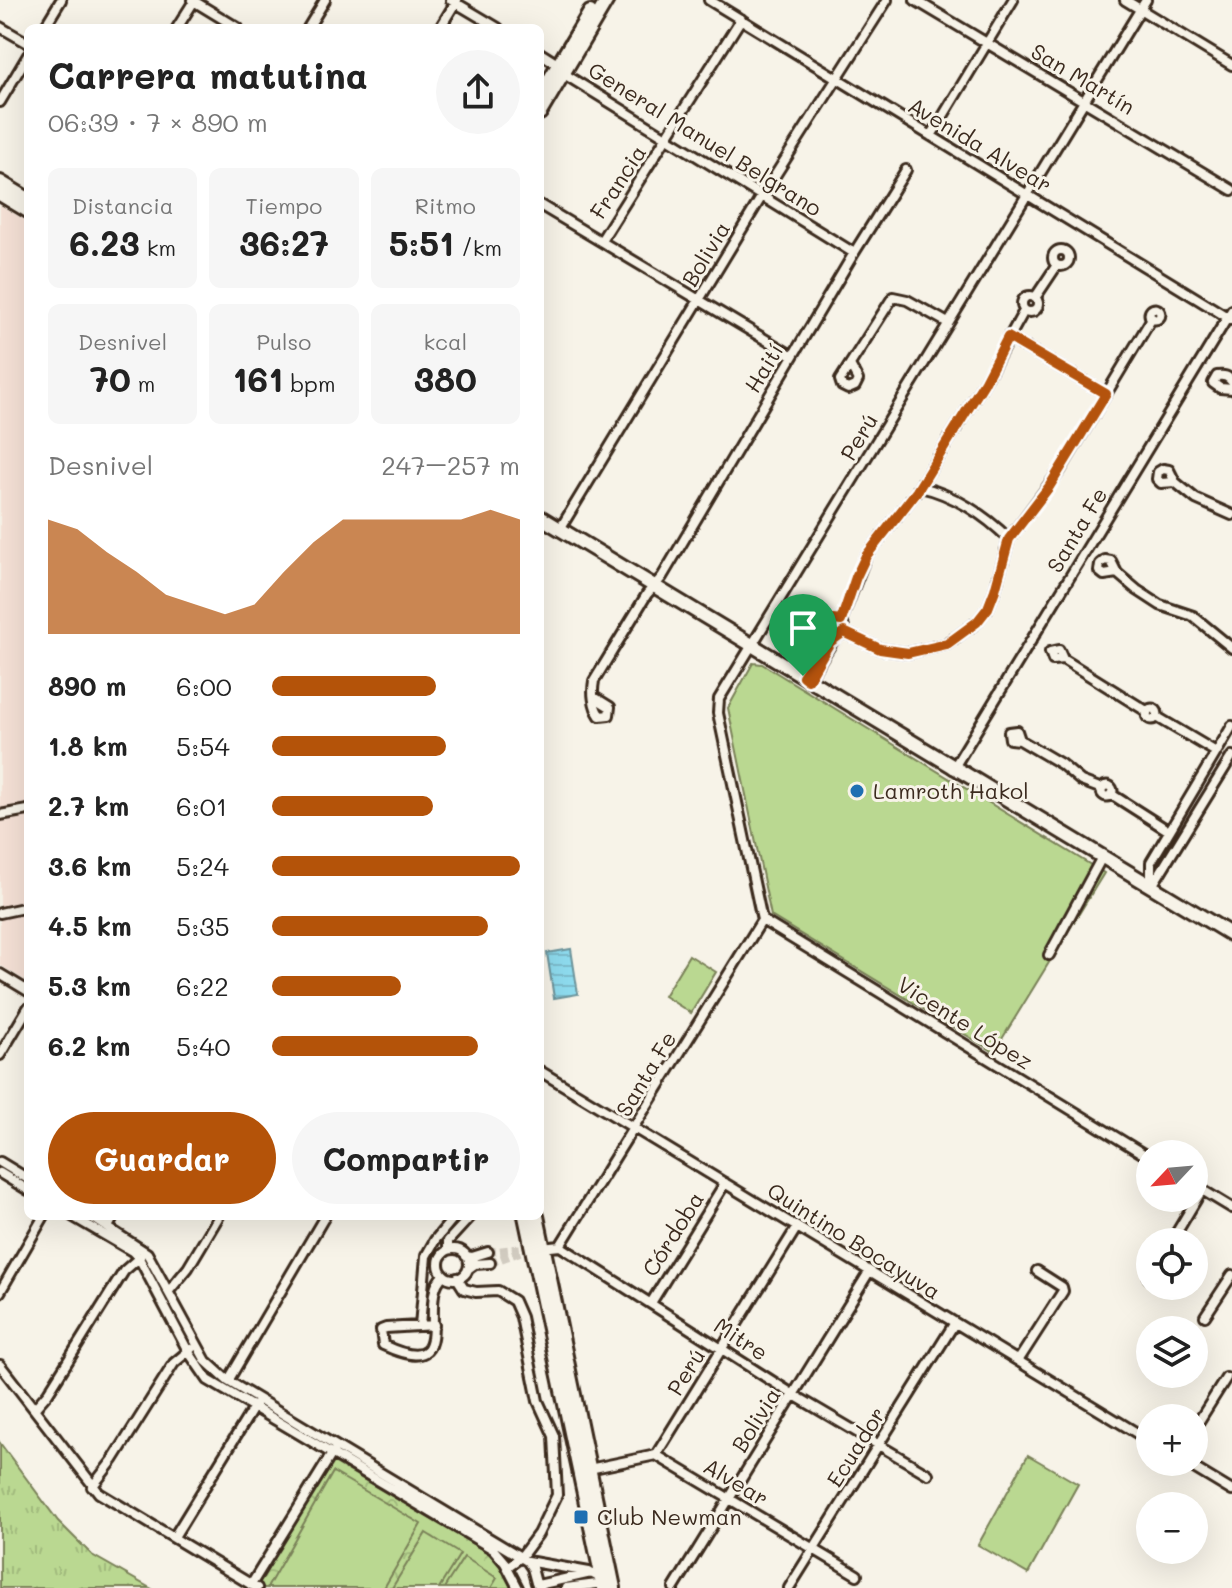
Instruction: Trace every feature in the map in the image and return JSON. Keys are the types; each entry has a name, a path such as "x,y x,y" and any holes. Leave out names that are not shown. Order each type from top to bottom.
{"main road":[{"path":"544,105 598,0"},
{"path":"544,90 607,0"},
{"path":"0,182 24,197"},
{"path":"0,194 24,209"},
{"path":"544,519 1232,935"},
{"path":"527,1220 538,1247 614,1588"},
{"path":"537,1220 538,1247 599,1580"}],"street":[{"path":"46,24 61,0"},
{"path":"310,24 325,0"},
{"name":"Avenida Alvear","path":"709,0 1028,196 1231,316"},
{"name":"Bolivia","path":"560,529 762,196 887,0"},
{"name":"San Martín","path":"915,0 1232,190"},
{"path":"931,136 1013,0"},
{"path":"1125,0 1232,65"},
{"name":"Perú","path":"762,920 718,713 722,692 753,647 1146,0"},
{"path":"179,24 193,1 231,24"},
{"path":"442,24 454,1 491,24"},
{"name":"Francia","path":"601,241 741,19"},
{"path":"0,27 24,41"},
{"name":"General Manuel Belgrano","path":"544,56 667,137 854,253"},
{"path":"0,102 24,62"},
{"name":"Haití","path":"594,697 594,681 655,586 906,170"},
{"path":"544,207 793,356"},
{"path":"841,621 866,556 920,487 984,383 1024,311 1023,299 1028,296 1035,298 1057,265"},
{"path":"850,365 893,297 907,300 948,323"},
{"name":"Santa Fe","path":"953,769 1231,316"},
{"path":"841,621 831,621 836,633 894,653 938,647 956,639 977,622 988,608 1009,539 1049,487 1152,318"},
{"path":"1008,337 1106,394"},
{"path":"1232,382 1222,375 1217,376 1213,383 1220,388 1232,389"},
{"path":"1175,482 1196,499 1232,515"},
{"path":"920,487 970,508 1009,539"},
{"path":"1117,573 1160,605 1193,616 1232,648"},
{"path":"805,678 836,633 845,627 841,621"},
{"path":"1063,659 1148,712 1155,710 1157,717 1216,752"},
{"path":"1151,887 1151,862 1232,726"},
{"path":"1020,740 1061,764 1081,781 1102,789 1109,786 1111,794 1169,831"},
{"path":"1151,887 1232,756"},
{"path":"0,815 24,811"},
{"path":"1049,955 1102,857"},
{"path":"2,911 24,908"},
{"name":"Santa Fe","path":"560,1246 762,920"},
{"name":"Vicente López","path":"762,920 1136,1149"},
{"path":"0,974 24,989"},
{"path":"0,1055 24,1015"},
{"name":"Quintino Bocayuva","path":"544,1073 1136,1433"},
{"path":"0,1162 24,1177"},
{"path":"0,1173 24,1188"},
{"name":"Córdoba","path":"651,1303 725,1183"},
{"path":"1208,1193 1232,1208"},
{"path":"0,1292 42,1220"},
{"path":"79,1220 143,1255 188,1351 208,1380 256,1403 493,1549 518,1588 526,1581 538,1585 599,1580"},
{"path":"97,1220 143,1255 169,1291 206,1361 256,1403"},
{"path":"108,1227 112,1220"},
{"path":"169,1291 188,1268 217,1220"},
{"path":"228,1381 321,1220"},
{"path":"420,1326 426,1256 452,1220"},
{"path":"439,1262 448,1250 448,1241 467,1220"},
{"name":"Perú","path":"656,1455 797,1227"},
{"path":"538,1247 560,1246"},
{"name":"Mitre","path":"560,1246 794,1395 928,1474"},
{"path":"448,1250 458,1250 472,1257 488,1252"},
{"path":"34,1409 48,1393 124,1271 143,1255"},
{"path":"426,1256 439,1262 444,1275"},
{"path":"466,1256 467,1270"},
{"path":"457,1278 475,1264 490,1263"},
{"path":"1018,1361 1063,1291 1037,1271"},
{"name":"Bolivia","path":"674,1588 869,1272"},
{"path":"444,1275 457,1278 464,1289 498,1291 510,1297 518,1307 538,1401 554,1436 557,1495 524,1559 507,1567"},
{"path":"434,1325 386,1328 381,1330 380,1342 398,1352 419,1355 427,1350 433,1340 434,1325 435,1286 444,1275"},
{"path":"1205,1316 1232,1275"},
{"name":"Ecuador","path":"789,1588 954,1324"},
{"path":"92,1487 113,1460 174,1363 188,1351 199,1347"},
{"path":"0,1365 92,1487 254,1586 334,1451"},
{"path":"1208,1407 1226,1378"},
{"path":"174,1537 256,1403"},
{"path":"334,1451 524,1559 599,1580"},
{"path":"589,1469 656,1455"},
{"name":"Alvear","path":"656,1455 857,1575"},
{"path":"1207,1476 1232,1491"},
{"path":"524,1559 532,1568 538,1585"},
{"path":"566,1588 597,1584 599,1580"}],"shaded area":[{"path":"0,205 24,220 24,980 0,965"}],"green space":[{"name":"Lamroth Hakol","path":"753,663 762,664 1104,873 994,1052 771,916 728,708"},
{"path":"689,955 716,972 691,1013 664,996"},
{"path":"0,1443 58,1521 92,1555 150,1588 0,1588"},
{"path":"1028,1455 1078,1484 1028,1574 978,1545"},
{"path":"332,1461 490,1554 503,1568 511,1588 262,1588 257,1585"},
{"path":"333,1472 421,1524 384,1588 267,1588"},
{"path":"426,1533 460,1554 439,1588 392,1588"},
{"path":"464,1557 497,1578 491,1588 444,1588"}],"water":[{"path":"571,949 578,994 554,998 547,953"}],"tunnel":[{"path":"490,1263 533,1247"},
{"path":"488,1252 524,1248"}],"place":[{"name":"Lamroth Hakol","path":"857,791"},
{"name":"Club Newman","path":"581,1517"}],"route":[{"path":"1008,337 1106,394 1049,487 1004,547 995,590 988,608 977,622 947,644 908,653 880,649 844,632 830,642 808,680 803,676 826,638 829,623 841,621 866,556 917,491 954,434 1008,337"}]}
